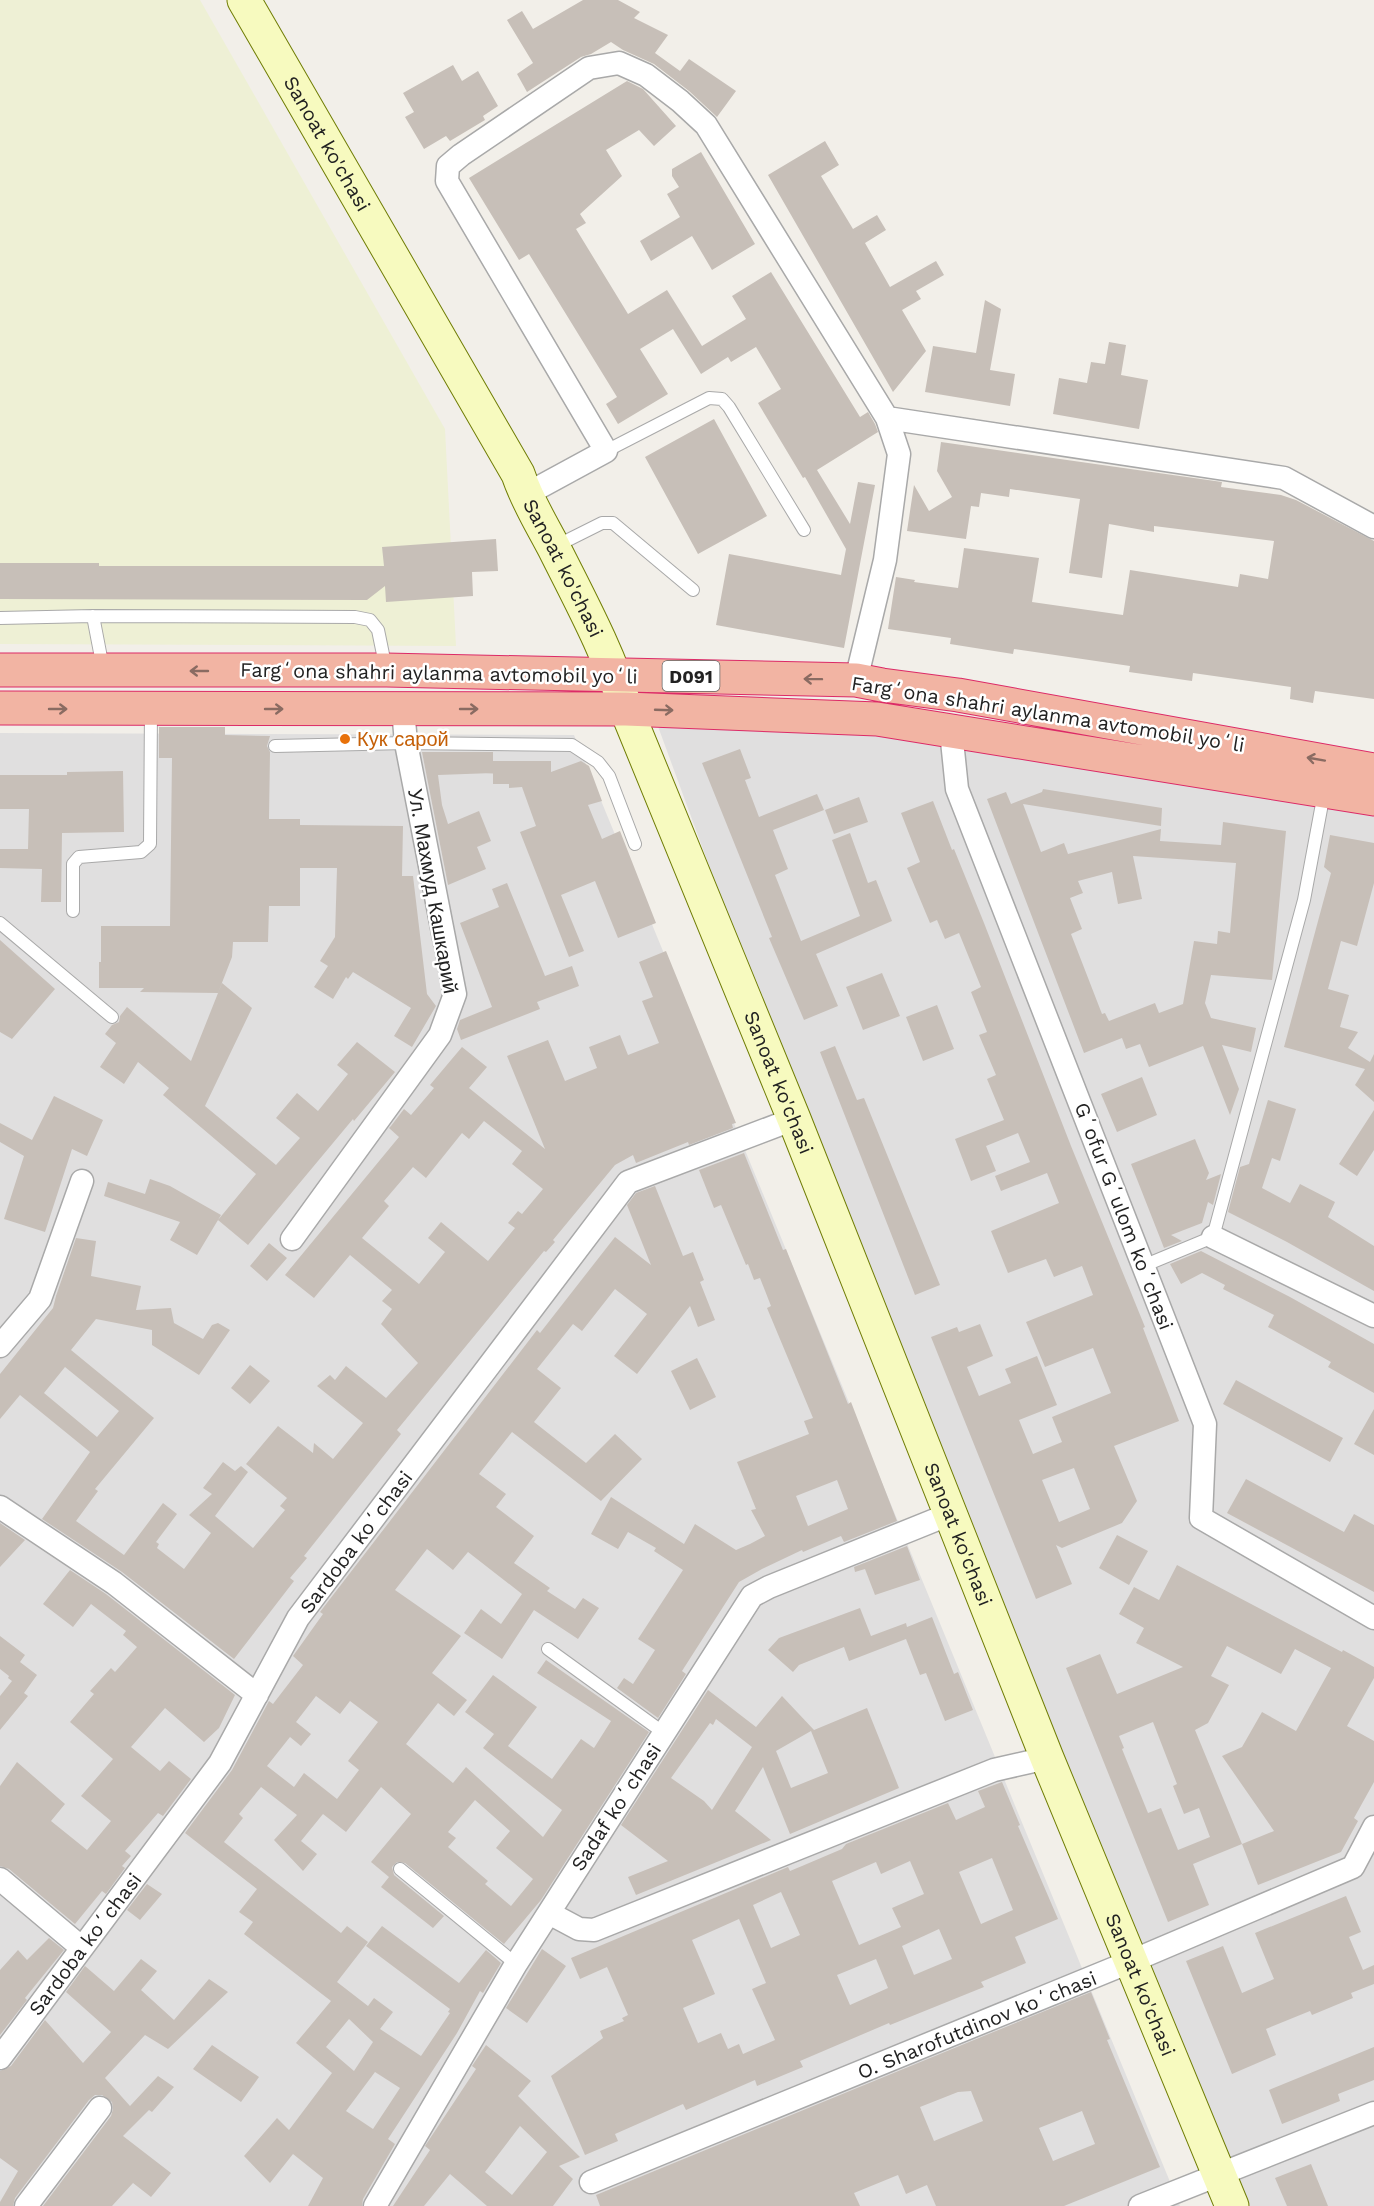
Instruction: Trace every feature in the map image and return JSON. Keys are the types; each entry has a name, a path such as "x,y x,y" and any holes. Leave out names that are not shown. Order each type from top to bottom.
{"highway":[{"name":"Fargʻona shahri aylanma avtomobil yoʻli","path":"0,670 386,670 856,680 958,695 1374,770"},
{"name":"Fargʻona shahri aylanma avtomobil yoʻli","path":"0,708 626,709 876,719 1374,800"}],"main road":[{"name":"Sanoat ko'chasi","path":"244,0 518,474 525,495 554,547 615,675 626,709 794,1119 1047,1758 1232,2206"}],"street":[{"path":"525,495 606,451 447,181 448,166 589,68 619,63 646,75 706,124 887,417 899,454 885,560 856,680"},
{"path":"887,417 1284,478 1374,527"},
{"name":"Ул. Махмуд Кашкарий","path":"292,1239 440,1035 455,994 406,743 403,709"},
{"name":"Gʻofur Gʻulom koʻchasi","path":"951,731 957,789 1205,1424 1202,1518 1374,1618"},
{"name":"Sardoba koʻchasi","path":"0,2058 220,1763 298,1618 628,1182 794,1119"},
{"path":"0,1346 40,1299 82,1180"},
{"path":"1213,1237 1374,1316"},
{"path":"0,1507 114,1583 257,1695"},
{"name":"Sadaf koʻchasi","path":"375,2206 516,1964 752,1596 769,1587 950,1514"},
{"path":"549,1913 579,1929 594,1930 994,1770 1047,1758"},
{"name":"O. Sharofutdinov koʻchasi","path":"591,2182 1132,1961 1353,1867 1374,1827"},
{"path":"0,1880 82,1948"},
{"path":"26,2206 100,2108"},
{"path":"1140,2206 1374,2113"}],"lane":[{"path":"606,451 709,398 722,399 804,530"},
{"path":"554,547 602,523 613,523 693,590"},
{"path":"93,616 104,671"},
{"path":"0,618 355,617 370,620 378,630 386,670"},
{"path":"73,911 73,864 79,857 141,852 150,844 151,709"},
{"path":"275,746 406,743 572,745 598,762 609,776 635,844"},
{"path":"1143,1266 1213,1237 1304,900 1325,791"},
{"path":"0,923 112,1017"},
{"path":"548,1648 664,1733"},
{"path":"400,1869 516,1964"}],"shaded area":[{"path":"652,710 746,714 1374,800 1374,2206 1240,2206 893,1368"},
{"path":"0,733 574,735 1180,2206 0,2206"}],"green space":[{"path":"0,0 200,0 445,429 456,646 0,644"}],"building":[{"path":"583,0 618,0 640,12 634,18 668,35 655,53 680,71 689,59 736,91 717,117 689,91 654,64 611,42 581,57 527,92 517,74 533,63 507,20 522,11 533,29"},
{"path":"453,65 462,81 478,71 498,106 483,116 485,120 450,141 446,136 424,149 405,117 414,112 403,93"},
{"path":"627,81 643,89 676,126 654,146 639,130 606,150 622,176 580,214 586,223 576,229 628,314 667,290 702,346 746,319 732,296 771,272 860,417 868,412 875,424 878,432 817,470 850,524 858,482 875,485 844,648 716,625 729,554 841,575 846,549 805,477 803,478 758,403 781,389 756,347 731,362 728,357 701,374 673,329 640,349 668,394 618,424 606,404 617,397 529,254 519,260 469,178"},
{"path":"825,141 839,165 821,176 853,229 877,215 886,230 865,243 890,287 936,261 944,275 916,291 921,299 902,310 926,351 893,392 768,175"},
{"path":"701,152 755,244 712,270 692,236 651,261 640,241 680,217 667,194 679,187 672,176 672,169"},
{"path":"985,300 1001,309 990,370 1015,374 1010,406 925,392 933,346 976,353"},
{"path":"1109,342 1126,345 1121,375 1148,380 1139,429 1053,414 1059,378 1087,383 1091,362 1105,364"},
{"path":"714,419 767,516 698,554 645,457"},
{"path":"941,442 1222,482 1221,487 1281,495 1296,500 1374,541 1374,699 1315,691 1313,703 1290,699 1291,687 1193,673 1192,681 1129,672 1130,666 1014,649 1013,654 950,644 951,638 888,629 896,577 958,588 964,548 1039,558 1032,602 1123,615 1130,570 1238,587 1240,574 1268,579 1274,541 1154,526 1154,532 1109,524 1102,578 1069,573 1080,499 1010,489 1009,497 981,493 979,507 971,506 966,539 907,531 914,485 929,511 952,497 937,471"},
{"path":"496,539 498,571 472,572 473,596 386,602 385,586 367,600 0,599 0,563 99,563 99,566 384,566 382,547"},
{"path":"159,727 225,727 225,735 270,736 267,746 270,752 269,819 300,819 300,825 403,826 402,876 413,876 427,994 436,1006 412,1047 394,1036 411,1008 353,972 348,979 346,977 333,999 314,987 328,966 320,961 335,937 337,868 300,868 300,906 269,906 268,942 233,942 232,957 218,993 140,992 144,988 99,988 101,926 170,926 172,758 159,758"},
{"path":"740,749 751,778 745,780 759,817 817,794 824,810 773,830 788,869 775,875 801,941 860,916 832,840 850,833 868,883 876,880 892,921 816,954 838,1006 804,1020 769,938 772,937 702,763"},
{"path":"422,752 493,752 493,773 438,775 442,805 448,824 479,811 491,841 477,847 486,869 448,885"},
{"path":"493,761 551,761 551,772 581,761 589,766 602,801 588,805 602,839 620,831 656,923 618,938 595,881 561,895 584,951 569,957 520,832 536,826 522,787 509,788 509,784 493,784"},
{"path":"123,771 124,832 62,833 61,902 41,902 42,869 0,868 0,849 28,849 29,809 0,809 0,775 67,775 67,772"},
{"path":"1043,789 1162,808 1161,826 1023,804 1041,852 1064,843 1068,854 1161,829 1160,841 1221,845 1223,822 1286,831 1272,980 1211,975 1205,1003 1211,1018 1256,1028 1251,1052 1222,1045 1239,1089 1230,1115 1203,1046 1149,1067 1140,1044 1126,1049 1122,1038 1084,1053 987,799 1006,792 1011,804 1042,792","holes":["1133,856 1236,863 1230,933 1218,931 1217,944 1194,941 1183,1004 1159,1013 1155,1003 1109,1021 1105,1013 1102,1014 1071,934 1082,929 1070,898 1083,893 1078,881 1112,872 1118,904 1142,899"]},
{"path":"859,797 868,822 834,834 825,810"},
{"path":"933,801 1145,1327 1143,1328 1179,1421 1114,1446 1137,1501 1122,1523 1062,1548 1056,1545 1072,1584 1036,1599 931,1337 957,1327 959,1332 980,1324 993,1356 967,1367 979,1396 1011,1383 1005,1369 1037,1356 1057,1405 1019,1420 1033,1454 1062,1442 1052,1417 1111,1393 1093,1348 1045,1367 1026,1322 1093,1295 1082,1266 1054,1277 1046,1259 1008,1273 991,1231 1059,1203 1047,1173 1001,1191 995,1176 1030,1162 1018,1133 986,1146 996,1171 971,1181 955,1139 1004,1120 987,1079 996,1075 979,1035 987,1032 971,992 981,987 959,933 945,939 937,920 930,923 907,868 920,862 901,813","holes":["1074,1468 1090,1509 1059,1522 1042,1480"]},
{"path":"1330,835 1374,843 1374,883 1357,946 1341,941 1328,989 1349,995 1340,1027 1358,1032 1348,1048 1370,1062 1374,1054 1374,1102 1355,1085 1365,1069 1284,1047 1331,873 1324,867"},
{"path":"507,883 545,976 572,966 579,986 537,1002 540,1009 461,1040 457,1029 460,1020 492,1007 460,923 499,907 492,889"},
{"path":"0,940 55,989 12,1039 0,1032"},
{"path":"666,951 736,1123 732,1124 733,1128 689,1145 688,1142 636,1163 633,1155 615,1165 553,1240 555,1242 546,1252 544,1251 397,1430 401,1434 304,1556 307,1558 290,1578 294,1581 234,1659 122,1572 42,1519 90,1452 20,1395 0,1419 0,1374 53,1308 76,1238 96,1241 91,1276 141,1286 136,1310 171,1308 174,1323 203,1339 212,1325 218,1323 230,1330 199,1375 152,1345 152,1330 96,1319 71,1350 154,1418 95,1489 98,1491 76,1521 124,1555 163,1503 177,1514 156,1542 159,1544 157,1548 184,1569 211,1533 189,1515 212,1494 203,1488 223,1462 235,1471 241,1466 248,1472 215,1516 253,1548 285,1510 280,1506 287,1498 246,1464 278,1426 313,1453 314,1443 333,1459 363,1423 317,1386 330,1375 335,1380 346,1366 386,1398 418,1363 381,1324 392,1309 382,1301 392,1290 350,1255 314,1298 285,1275 399,1137 389,1128 404,1109 411,1115 434,1088 430,1085 462,1047 487,1067 469,1088 545,1149 507,1056 548,1040 565,1081 597,1068 589,1047 620,1035 628,1055 659,1043 642,1001 653,997 639,962","holes":["484,1121 522,1151 512,1164 543,1189 522,1214 518,1211 508,1223 515,1228 488,1261 441,1222 428,1238 445,1252 419,1284 362,1238 389,1206 384,1201 413,1167 426,1178 462,1133 469,1139","65,1367 119,1411 97,1437 44,1393"]},
{"path":"882,973 900,1016 863,1030 846,987"},
{"path":"222,983 252,1008 205,1106 276,1165 300,1138 276,1118 297,1093 318,1111 348,1074 337,1065 357,1042 395,1072 248,1245 218,1220 256,1174 163,1095 169,1088 138,1062 124,1084 100,1067 116,1043 105,1034 112,1025 119,1022 120,1016 127,1007 191,1061"},
{"path":"937,1005 954,1049 923,1061 906,1017"},
{"path":"835,1046 857,1100 864,1098 940,1285 915,1295 820,1052"},
{"path":"1142,1077 1157,1115 1117,1132 1101,1094"},
{"path":"54,1096 103,1120 87,1156 72,1149 45,1232 4,1219 24,1156 0,1142 0,1123 32,1140"},
{"path":"1268,1100 1296,1109 1280,1161 1272,1158 1262,1188 1290,1203 1300,1184 1335,1202 1328,1217 1374,1246 1374,1291 1228,1212 1240,1167 1249,1164"},
{"path":"1374,1110 1374,1150 1357,1176 1339,1164"},
{"path":"1195,1139 1209,1173 1206,1180 1221,1174 1213,1205 1208,1202 1202,1223 1171,1235 1182,1241 1164,1248 1131,1164"},
{"path":"744,1153 783,1250 786,1249 848,1404 851,1402 897,1521 844,1542 841,1536 803,1552 802,1550 739,1582 682,1671 686,1674 658,1718 617,1688 624,1678 633,1684 655,1650 638,1639 683,1570 654,1551 656,1548 628,1532 618,1549 591,1534 611,1497 684,1544 695,1524 736,1550 750,1544 765,1536 751,1510 756,1509 737,1462 809,1434 804,1421 813,1418 767,1308 771,1306 760,1278 754,1280 721,1205 714,1208 699,1170","holes":["837,1480 848,1509 808,1526 796,1496"]},
{"path":"150,1179 170,1186 221,1215 197,1255 170,1240 180,1222 104,1196 108,1182 145,1194"},
{"path":"655,1186 683,1256 693,1252 704,1280 700,1282 715,1320 698,1327 690,1306 637,1374 614,1356 647,1314 615,1289 582,1331 573,1324 537,1369 561,1388 534,1422 586,1463 615,1434 642,1459 601,1501 512,1432 479,1474 506,1494 496,1507 534,1536 514,1563 550,1588 547,1591 575,1609 583,1598 599,1608 578,1639 534,1610 502,1659 464,1633 481,1609 501,1624 522,1594 468,1552 453,1570 427,1549 395,1590 461,1636 432,1673 467,1700 454,1716 438,1703 406,1744 453,1783 466,1767 543,1837 562,1810 483,1748 494,1734 465,1712 493,1675 537,1707 508,1746 552,1779 581,1739 594,1748 611,1721 537,1673 546,1660 649,1732 541,1900 504,1944 405,1863 397,1862 392,1867 394,1875 444,1916 433,1928 381,1887 389,1877 371,1862 411,1814 381,1787 346,1832 323,1814 301,1841 317,1854 303,1871 274,1840 297,1815 261,1787 239,1814 243,1818 224,1842 341,1933 347,1926 368,1942 337,1982 368,2006 374,1998 393,2012 380,2029 421,2056 450,2013 448,2012 450,2009 366,1946 382,1926 459,1983 486,1950 501,1963 483,1993 480,1991 457,2033 388,2139 395,2144 363,2199 362,2206 308,2206 323,2178 293,2154 270,2183 244,2156 277,2118 289,2130 332,2073 296,2043 331,2001 244,1934 253,1922 239,1912 257,1889 185,1833 232,1770 269,1701 273,1704 303,1665 293,1656 323,1614 320,1612 537,1330 540,1333 615,1237 651,1265 627,1205 636,1193","holes":["316,1696 340,1714 350,1701 378,1722 348,1761 359,1770 337,1799 304,1773 294,1787 267,1766 290,1737 301,1746 311,1734 296,1722","475,1800 510,1831 496,1848 533,1879 511,1906 485,1884 488,1881 448,1847 456,1838 448,1832","349,2019 373,2042 354,2071 326,2047","375,2072 400,2088 373,2129 346,2111"]},
{"path":"269,1243 287,1258 267,1281 250,1266"},
{"path":"1201,1251 1374,1344 1374,1393 1328,1367 1331,1362 1268,1327 1274,1315 1223,1289 1225,1285 1202,1273 1181,1284 1170,1264"},
{"path":"697,1358 716,1397 690,1410 671,1371"},
{"path":"250,1365 270,1381 250,1404 231,1388"},
{"path":"1236,1380 1343,1438 1330,1462 1223,1404"},
{"path":"1374,1409 1374,1455 1354,1444"},
{"path":"1246,1479 1344,1532 1354,1514 1374,1525 1374,1592 1227,1513"},
{"path":"0,1523 25,1540 0,1567"},
{"path":"1117,1535 1148,1551 1129,1585 1099,1568"},
{"path":"907,1546 920,1580 875,1595 865,1569 855,1572 854,1567"},
{"path":"1177,1565 1374,1667 1374,1678 1347,1726 1374,1741 1374,1782 1354,1818 1358,1821 1341,1852 1258,1885 1242,1844 1193,1864 1209,1905 1168,1922 1066,1668 1100,1654 1117,1694 1183,1667 1136,1643 1144,1628 1119,1614 1134,1587 1159,1600","holes":["1227,1646 1281,1674 1295,1649 1331,1668 1296,1731 1262,1712 1242,1747 1222,1756 1274,1831 1242,1844 1195,1730 1208,1723 1229,1685 1211,1676","1153,1722 1177,1784 1173,1786 1184,1814 1199,1808 1210,1837 1178,1850 1161,1808 1148,1813 1119,1736"]},
{"path":"70,1570 106,1594 235,1695 219,1728 204,1742 165,1708 131,1747 160,1771 169,1761 191,1779 163,1816 158,1813 125,1851 131,1856 122,1866 125,1868 106,1894 102,1891 75,1924 9,1869 0,1866 0,1786 17,1762 65,1804 51,1821 87,1850 111,1821 81,1796 113,1759 70,1722 94,1694 90,1691 111,1668 115,1672 137,1647 123,1635 126,1631 91,1604 73,1627 43,1604"},
{"path":"860,1608 871,1636 906,1623 907,1627 932,1617 954,1674 958,1672 973,1710 945,1721 926,1673 920,1675 906,1639 849,1661 844,1647 799,1665 793,1672 768,1650 779,1638"},
{"path":"0,1636 25,1655 20,1662 37,1675 24,1693 28,1696 0,1730 0,1696 12,1681 0,1669"},
{"path":"708,1690 756,1727 782,1696 814,1730 867,1708 899,1788 790,1834 763,1767 735,1811 771,1840 636,1895 628,1877 668,1861 621,1825","holes":["716,1719 752,1747 712,1810 704,1801 671,1778 710,1723 713,1725","811,1731 828,1773 791,1788 776,1751"]},
{"path":"1002,1782 1020,1825 1018,1826 1058,1919 1015,1937 1026,1963 981,1982 984,1987 890,2025 889,2023 800,2061 803,2067 757,2086 755,2080 686,2110 683,2104 615,2134 618,2141 585,2155 551,2076 603,2038 600,2031 624,2021 622,2018 628,2015 607,1967 580,1979 571,1958 788,1867 790,1871 842,1849 846,1844 948,1803 956,1820 985,1807 978,1791","holes":["992,1858 1013,1910 981,1924 959,1872","910,1861 924,1894 892,1908 901,1927 859,1945 832,1881 876,1862 881,1874","781,1892 800,1935 771,1948 753,1905","739,1919 766,1983 752,1989 775,2040 743,2054 739,2044 728,2049 721,2033 698,2043 683,2008 715,1994 692,1940","939,1929 952,1959 914,1975 902,1946","876,1959 888,1988 850,2005 837,1975"]},
{"path":"147,1884 162,1894 140,1920 127,1910"},
{"path":"1346,1896 1361,1932 1349,1937 1363,1970 1374,1965 1374,1984 1351,1993 1353,1998 1312,2015 1310,2011 1266,2029 1276,2055 1232,2074 1186,1961 1223,1946 1242,1993 1274,1979 1255,1933"},
{"path":"49,1938 64,1950 25,1998 27,2000 0,2035 0,1970 18,1950 27,1960"},
{"path":"542,1949 566,1966 527,2023 506,2008"},
{"path":"141,1959 157,1971 141,1990 174,2020 209,1979 228,1992 168,2049 145,2035 105,2078 130,2106 158,2076 174,2087 152,2112 149,2110 123,2136 171,2173 151,2197 133,2183 112,2206 43,2206 111,2116 112,2102 102,2095 95,2095 15,2198 13,2206 0,2206 0,2202 18,2171 0,2158 0,2071 11,2066 45,2020 83,2063 111,2032 66,1992 85,1966 114,1991"},
{"path":"1091,1992 1110,2039 1107,2040 1160,2167 1064,2206 936,2206 927,2185 906,2194 898,2175 854,2193 860,2206 600,2206 596,2195","holes":["971,2091 983,2121 934,2141 920,2107 958,2092","1082,2111 1095,2144 1053,2161 1039,2128"]},
{"path":"212,2045 259,2077 241,2102 193,2069"},
{"path":"486,2045 531,2081 518,2096 580,2157 559,2166 573,2179 553,2206 487,2206 450,2174 424,2206 393,2206 430,2150 425,2146 476,2069 472,2066","holes":["520,2126 547,2152 512,2195 485,2172"]},
{"path":"1374,2047 1374,2080 1338,2094 1340,2101 1282,2124 1269,2090"},
{"path":"1311,2164 1328,2206 1287,2206 1275,2178"}],"place":[{"name":"Кук сарой","path":"345,739"}]}
